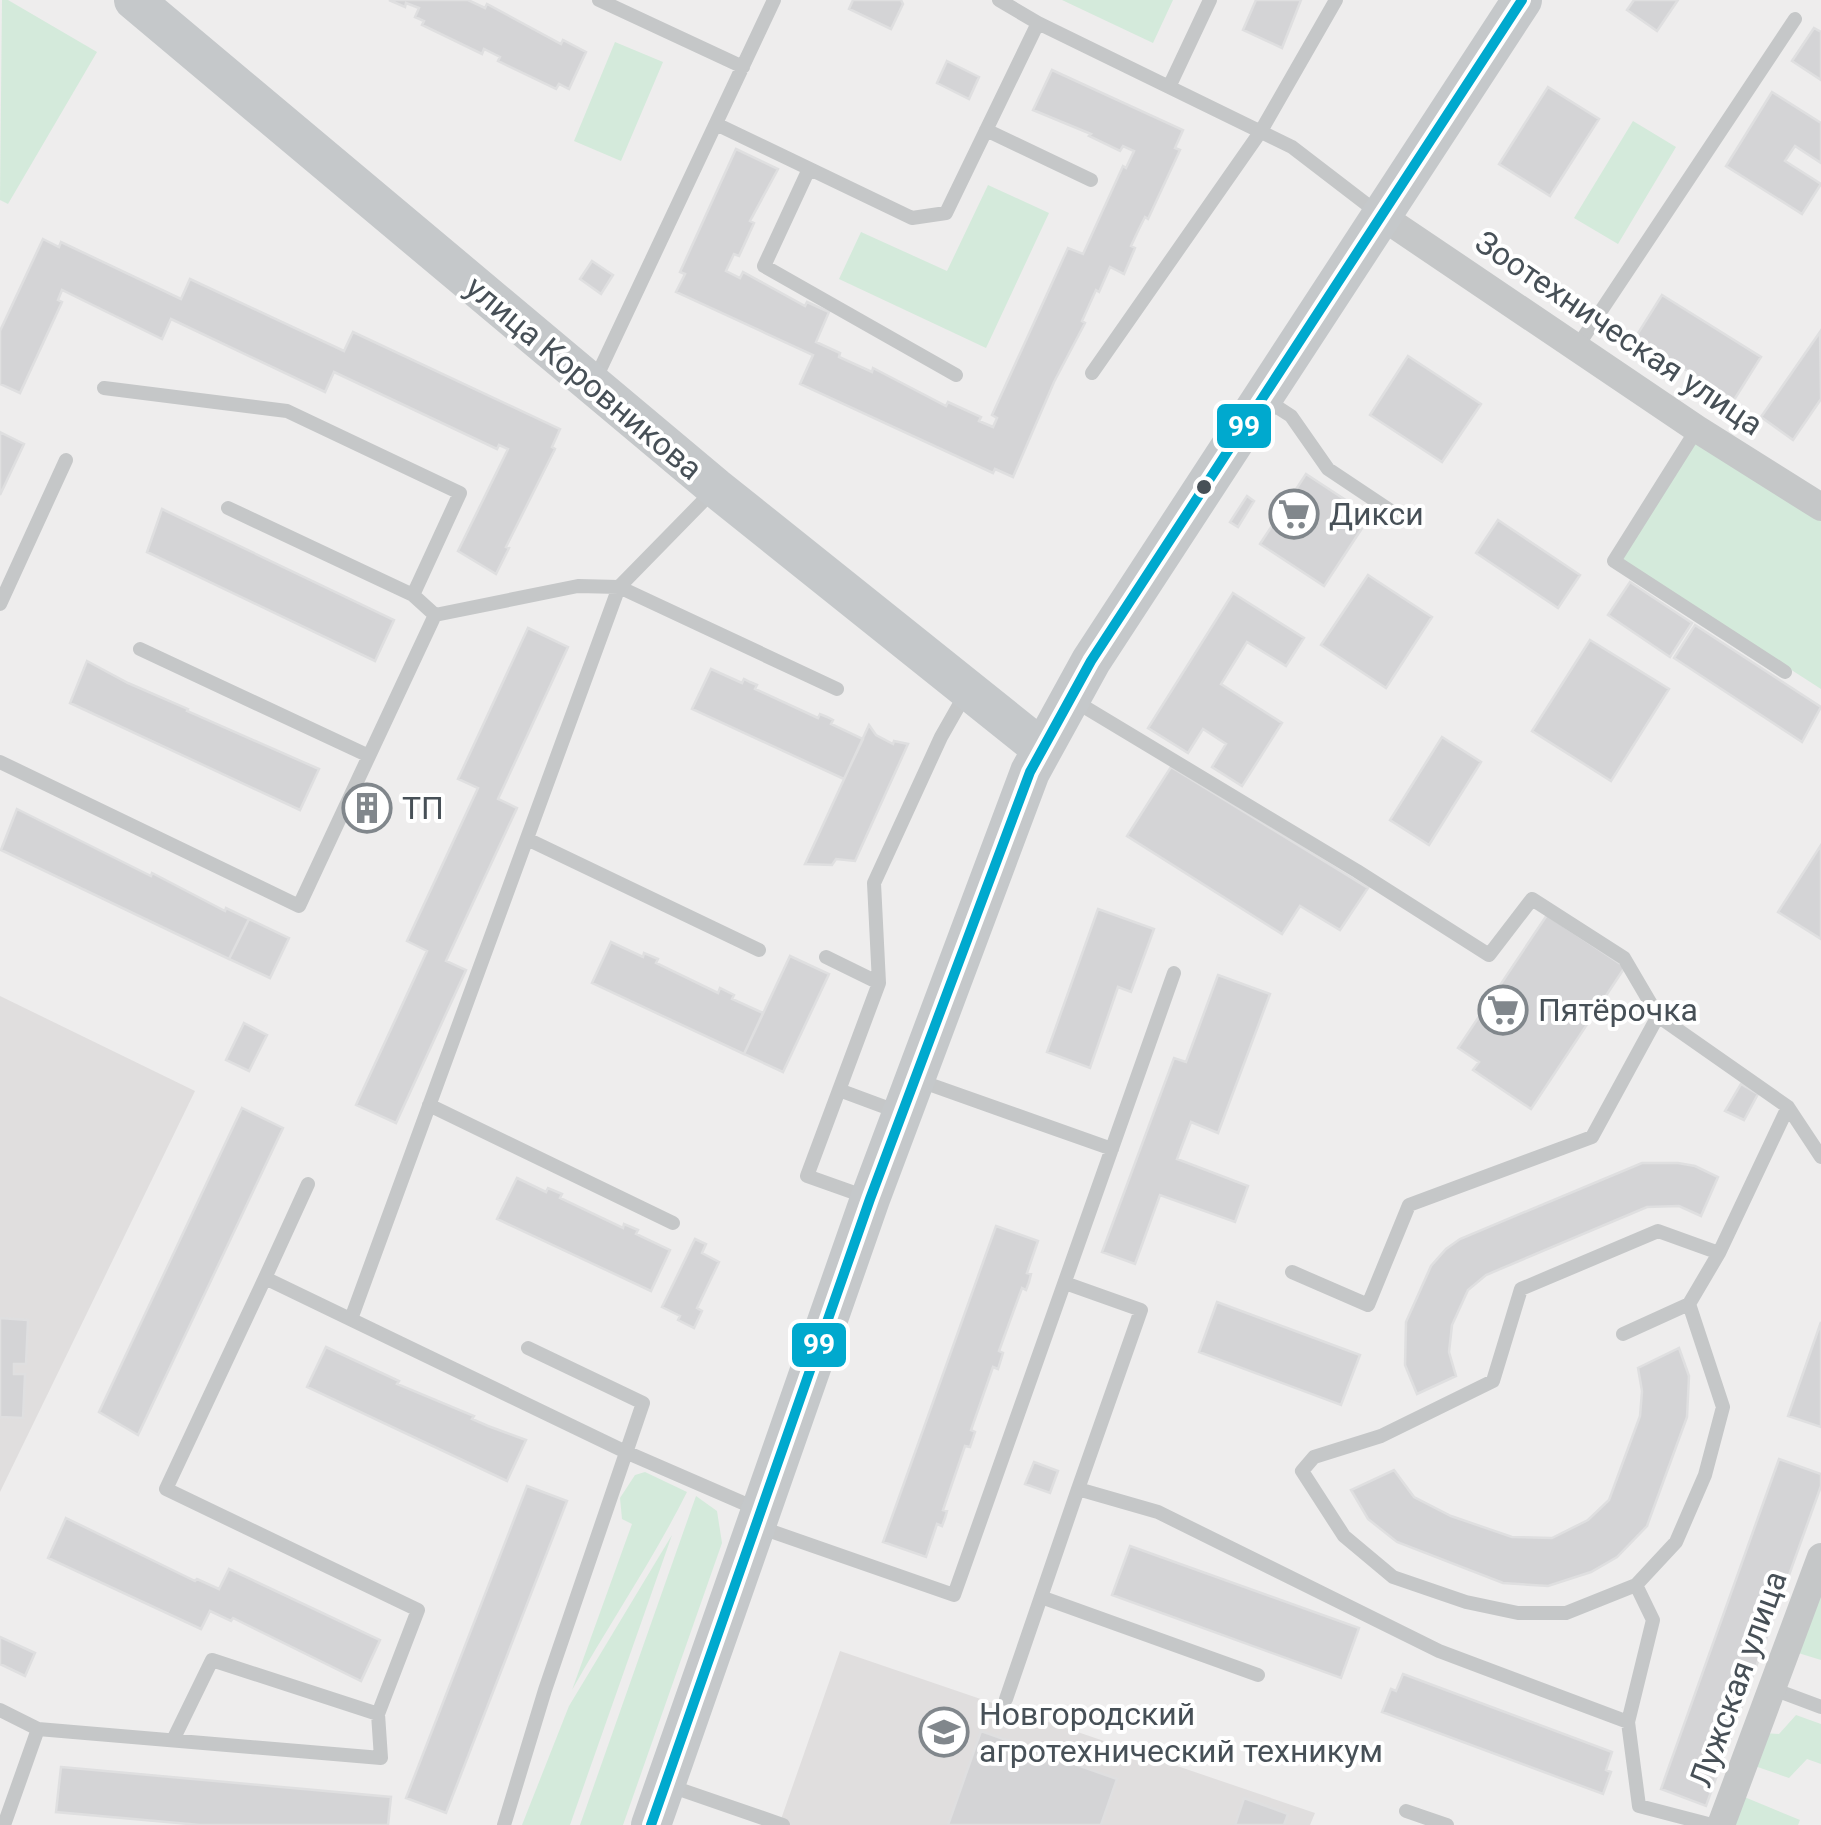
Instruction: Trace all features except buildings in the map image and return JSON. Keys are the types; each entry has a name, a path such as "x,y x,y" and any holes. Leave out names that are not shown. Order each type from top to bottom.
{"street":[{"name":"улица Коровникова","path":"134,0 716,488 1042,748"},
{"path":"650,1825 870,1198 1042,748 1069,697 1522,0"},
{"name":"Зоотехническая улица","path":"1380,215 1697,429 1821,507"},
{"name":"Лужская улица","path":"1721,1825 1821,1556"}],"lane":[{"path":"599,0 743,67"},
{"path":"593,386 774,0"},
{"path":"999,0 1038,23 1292,147 1380,215"},
{"path":"1169,87 1210,0"},
{"path":"1092,374 1261,131 1336,0"},
{"path":"1577,347 1795,19"},
{"path":"716,124 912,218 946,212 1038,23"},
{"path":"986,130 1091,180"},
{"path":"809,169 764,266 956,375"},
{"path":"104,388 287,411 460,493 413,595"},
{"path":"1262,397 1291,416 1328,469 1397,515"},
{"path":"1697,429 1614,561 1786,672"},
{"path":"0,604 66,460"},
{"path":"350,1319 620,587 716,488"},
{"path":"228,508 413,595 435,615"},
{"path":"435,615 578,586 620,587 837,689"},
{"path":"0,762 299,906 435,615"},
{"path":"140,649 369,756"},
{"path":"870,1198 808,1176 880,983 874,883 941,737 968,690"},
{"path":"1069,697 1489,955 1532,899 1624,958 1658,1016 1788,1106 1821,1157"},
{"path":"527,838 759,950"},
{"path":"826,958 880,983"},
{"path":"265,1278 757,1518 954,1595 1174,973"},
{"path":"1292,1272 1368,1306 1410,1205 1592,1137 1658,1016"},
{"path":"840,1090 908,1096 1112,1149"},
{"path":"430,1105 672,1223"},
{"path":"1623,1334 1689,1304 1718,1253 1788,1106"},
{"path":"0,1710 38,1729 382,1758 378,1714 418,1610 166,1489 308,1184"},
{"path":"1689,1304 1723,1407 1705,1475 1676,1542 1636,1585 1566,1613 1518,1613 1466,1602 1393,1578 1344,1536 1302,1471 1314,1457 1380,1436 1493,1381 1520,1289 1658,1231 1718,1253"},
{"path":"1006,1698 1141,1310 1064,1283"},
{"path":"504,1825 545,1690 643,1403 528,1348"},
{"path":"1078,1489 1158,1512 1438,1652 1628,1722"},
{"path":"1636,1585 1653,1620 1628,1722 1639,1806 1712,1825"},
{"path":"1041,1596 1258,1675"},
{"path":"173,1740 212,1660 378,1714"},
{"path":"1773,1689 1821,1706"},
{"path":"4,1825 38,1729"},
{"path":"664,1784 782,1825"},
{"path":"1406,1811 1447,1825"}],"shaded area":[{"path":"0,996 195,1091 0,1492"},
{"name":"Новгородский агротехнический техникум","path":"840,1651 1315,1813 1310,1825 779,1825"}],"green space":[{"path":"2,0 97,52 8,204 0,200"},
{"path":"1062,0 1173,0 1153,43"},
{"path":"615,42 663,62 621,161 574,141"},
{"path":"1633,121 1676,147 1618,244 1574,218"},
{"path":"988,185 1049,213 986,348 839,279 861,232 947,271"},
{"path":"1701,434 1821,511 1821,689 1620,559"},
{"path":"645,1472 687,1492 572,1690 632,1524 622,1519 620,1498 635,1475"},
{"path":"696,1496 717,1511 722,1543 623,1825 580,1825"},
{"path":"672,1535 570,1825 522,1825 569,1706"},
{"path":"1821,1583 1821,1660 1795,1652"},
{"path":"1796,1715 1821,1724 1821,1764 1807,1759 1789,1778 1749,1764 1763,1733 1779,1734"},
{"path":"1742,1796 1800,1820 1798,1825 1731,1825"}],"transit line":[{"name":"99","path":"651,1825 870,1199 1030,772 1091,661 1522,0"}],"place":[{"name":"Дикси","path":"1294,514"},
{"name":"ТП","path":"367,808"},
{"name":"Пятёрочка","path":"1503,1010"},
{"name":"Новгородский агротехнический техникум","path":"944,1732"}]}
